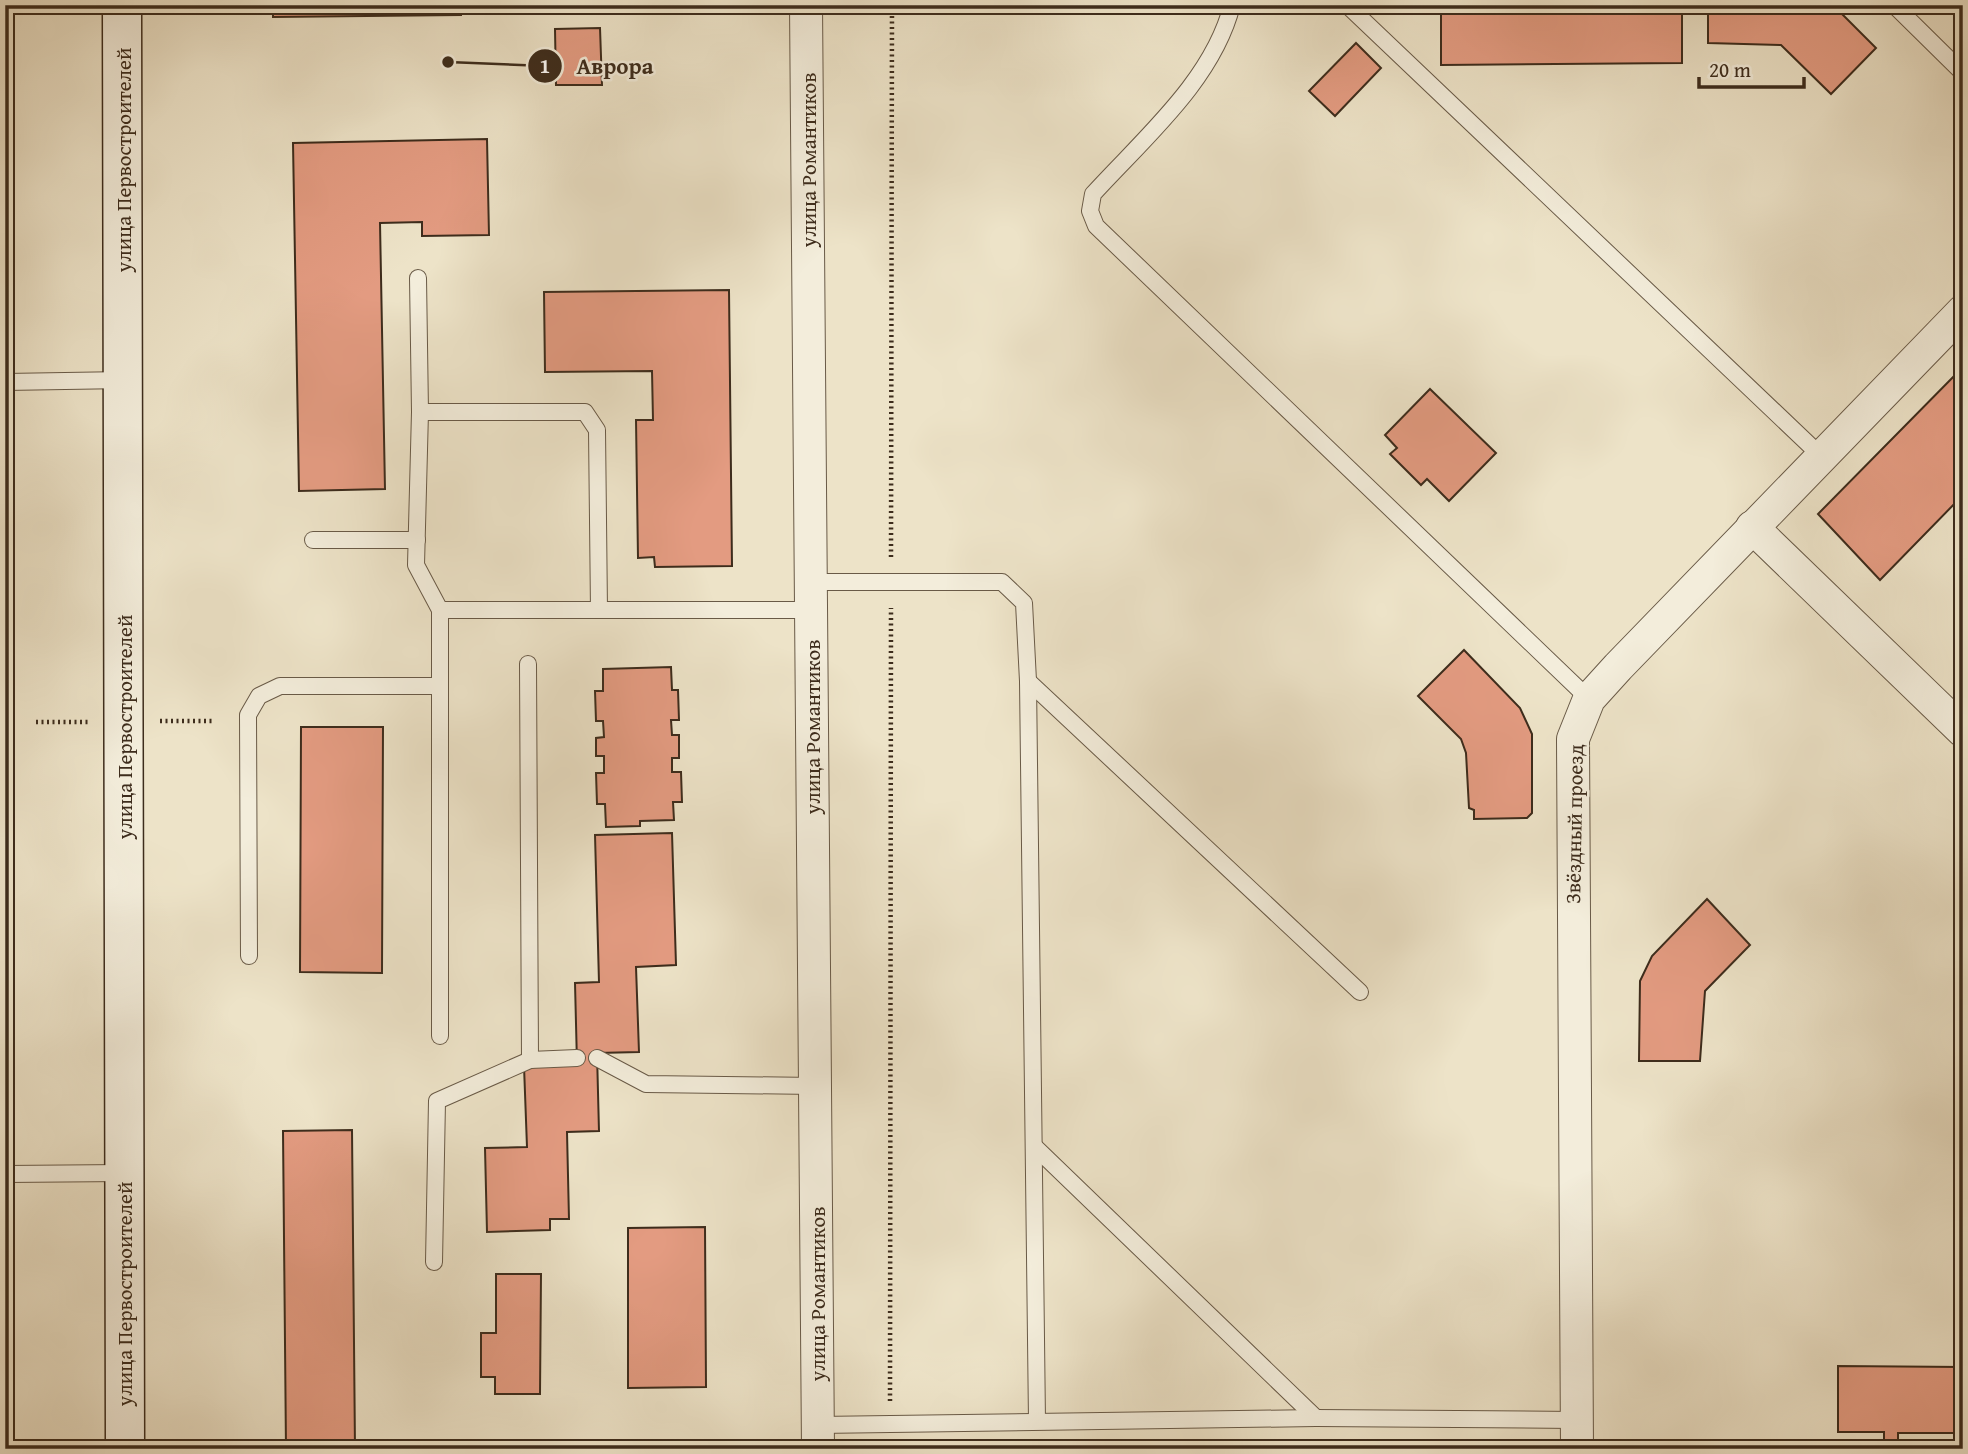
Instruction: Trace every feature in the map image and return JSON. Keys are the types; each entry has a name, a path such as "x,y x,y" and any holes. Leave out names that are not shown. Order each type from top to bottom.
{"street":[{"name":"улица Первостроителей","path":"122,5 125,380 125,1449"},
{"name":"улица Романтиков","path":"806,5 818,1437"},
{"name":"Звёздный проезд","path":"1576,1434 1573,739 1589,699 1820,455 1963,311"},
{"path":"1752,527 1963,731"}],"lane":[{"path":"1232,5 1216,52 1204,71 1093,194 1090,211 1096,226 1589,699"},
{"path":"1347,5 1820,455"},
{"path":"1894,5 1963,73"},
{"path":"418,278 420,412 416,565 440,610 440,1036"},
{"path":"5,382 125,380"},
{"path":"420,412 585,412 597,430 599,610"},
{"path":"313,540 417,540"},
{"path":"440,610 599,610 811,596 891,582 1002,582 1024,603 1028,681 1037,1422"},
{"path":"528,664 530,1060"},
{"path":"1028,681 1360,992"},
{"path":"249,956 248,715 259,696 280,686 440,686"},
{"path":"434,1262 436,1101 530,1060 577,1058"},
{"path":"597,1058 646,1084 815,1086"},
{"path":"1035,1147 1316,1418"},
{"path":"5,1174 124,1173"},
{"path":"818,1437 890,1424 1316,1418 1576,1434"}],"path":[{"path":"890,1424 891,5"}],"building":[{"path":"273,5 461,5 461,15 273,17"},
{"path":"1441,5 1682,5 1682,63 1441,65"},
{"path":"1708,5 1833,5 1876,48 1831,94 1781,45 1708,43"},
{"path":"600,28 602,85 556,85 555,29"},
{"path":"1356,43 1381,68 1335,116 1309,91"},
{"path":"487,139 489,235 422,236 422,222 380,223 385,489 299,491 293,143"},
{"path":"729,290 732,566 655,567 654,557 638,558 636,420 653,420 652,371 545,372 544,292"},
{"path":"1963,367 1963,495 1880,580 1818,514"},
{"path":"1430,389 1496,453 1449,501 1427,479 1421,485 1390,454 1397,448 1385,435"},
{"path":"1464,650 1520,708 1532,734 1532,813 1527,818 1474,819 1474,810 1469,808 1466,753 1461,739 1418,696"},
{"path":"671,667 672,690 678,690 679,720 671,720 672,735 679,735 679,758 672,758 672,772 681,772 682,802 673,802 674,820 640,821 640,826 606,827 605,804 597,804 596,773 604,773 604,756 596,756 596,738 604,737 603,721 596,721 595,691 603,691 603,669"},
{"path":"301,727 383,727 382,973 300,972"},
{"path":"672,833 676,965 636,967 639,1052 597,1053 599,1131 567,1132 569,1219 550,1219 550,1230 487,1232 485,1148 527,1147 524,1066 577,1064 575,983 599,982 595,835"},
{"path":"1707,899 1750,945 1705,991 1700,1061 1639,1061 1640,981 1652,956"},
{"path":"352,1130 355,1449 286,1449 283,1131"},
{"path":"705,1227 706,1387 628,1388 628,1228"},
{"path":"496,1274 541,1274 540,1394 495,1394 495,1377 481,1377 481,1333 496,1333"},
{"path":"1838,1366 1963,1367 1963,1433 1898,1433 1898,1442 1884,1442 1884,1432 1838,1432"}],"place":[{"name":"Аврора","path":"448,62"}]}
